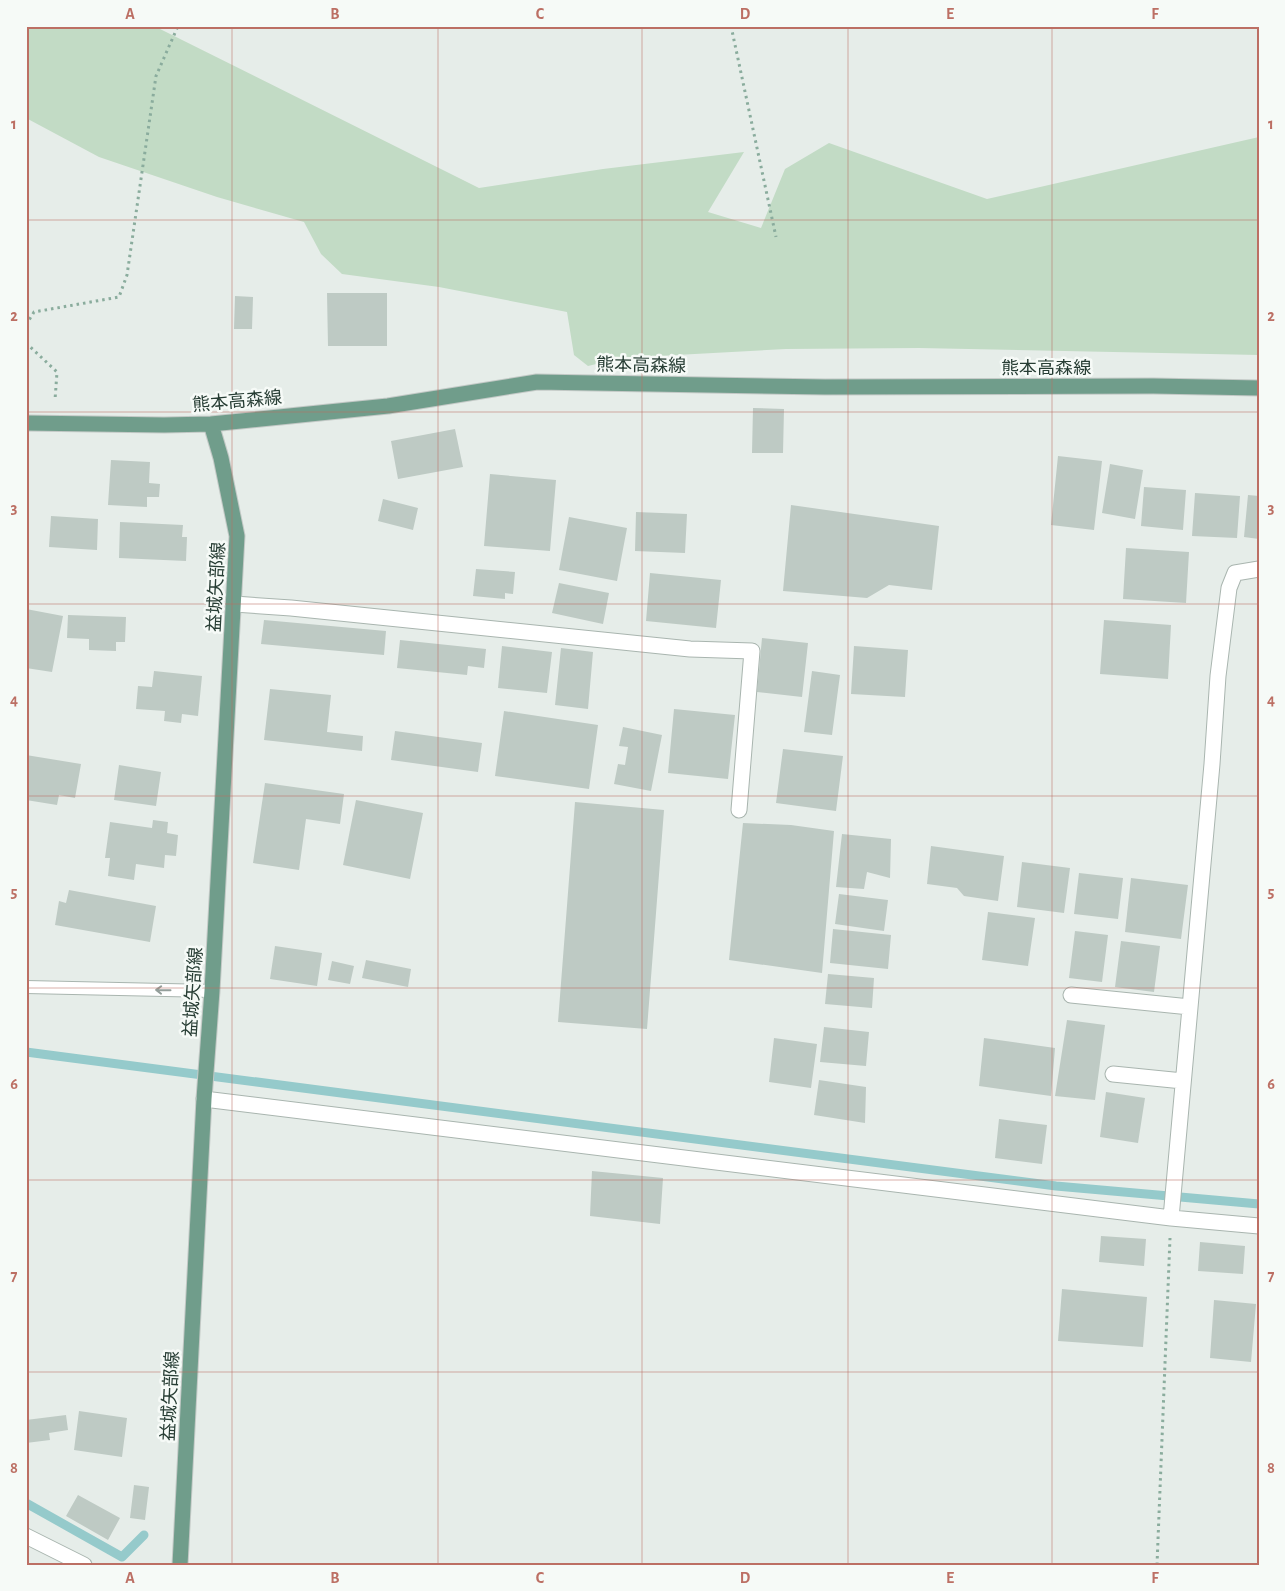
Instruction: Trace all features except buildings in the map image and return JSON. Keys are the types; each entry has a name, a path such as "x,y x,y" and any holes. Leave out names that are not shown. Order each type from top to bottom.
{"main road":[{"name":"熊本高森線","path":"26,423 211,424 388,406 537,382 824,386 1153,386 1259,388"},
{"name":"益城矢部線","path":"180,1565 204,1099 238,536 221,458 211,424"}],"street":[{"path":"1171,1218 1212,764 1218,676 1229,588 1235,573 1259,569"},
{"path":"234,604 291,608 690,649 752,651 740,810"},
{"path":"1071,995 1190,1007"},
{"path":"1113,1074 1184,1081"},
{"path":"204,1099 1171,1218 1259,1226"},
{"path":"26,1536 84,1565"}],"lane":[{"path":"26,987 212,991"}],"path":[{"path":"26,325 34,312 120,297 127,275 156,76 178,26"},
{"path":"731,26 776,237"},
{"path":"26,343 57,372 56,400 46,400"},
{"path":"1157,1565 1171,1218"}],"green space":[{"path":"26,26 154,26 479,188 603,169 744,152 708,212 761,228 785,169 829,143 987,199 1259,137 1259,355 919,348 786,349 621,358 588,366 574,355 567,312 439,287 342,274 321,254 304,222 217,197 99,157 26,118"}],"waterway":[{"path":"26,1052 1056,1186 1259,1204"},
{"path":"26,1503 122,1557 144,1535"}]}
